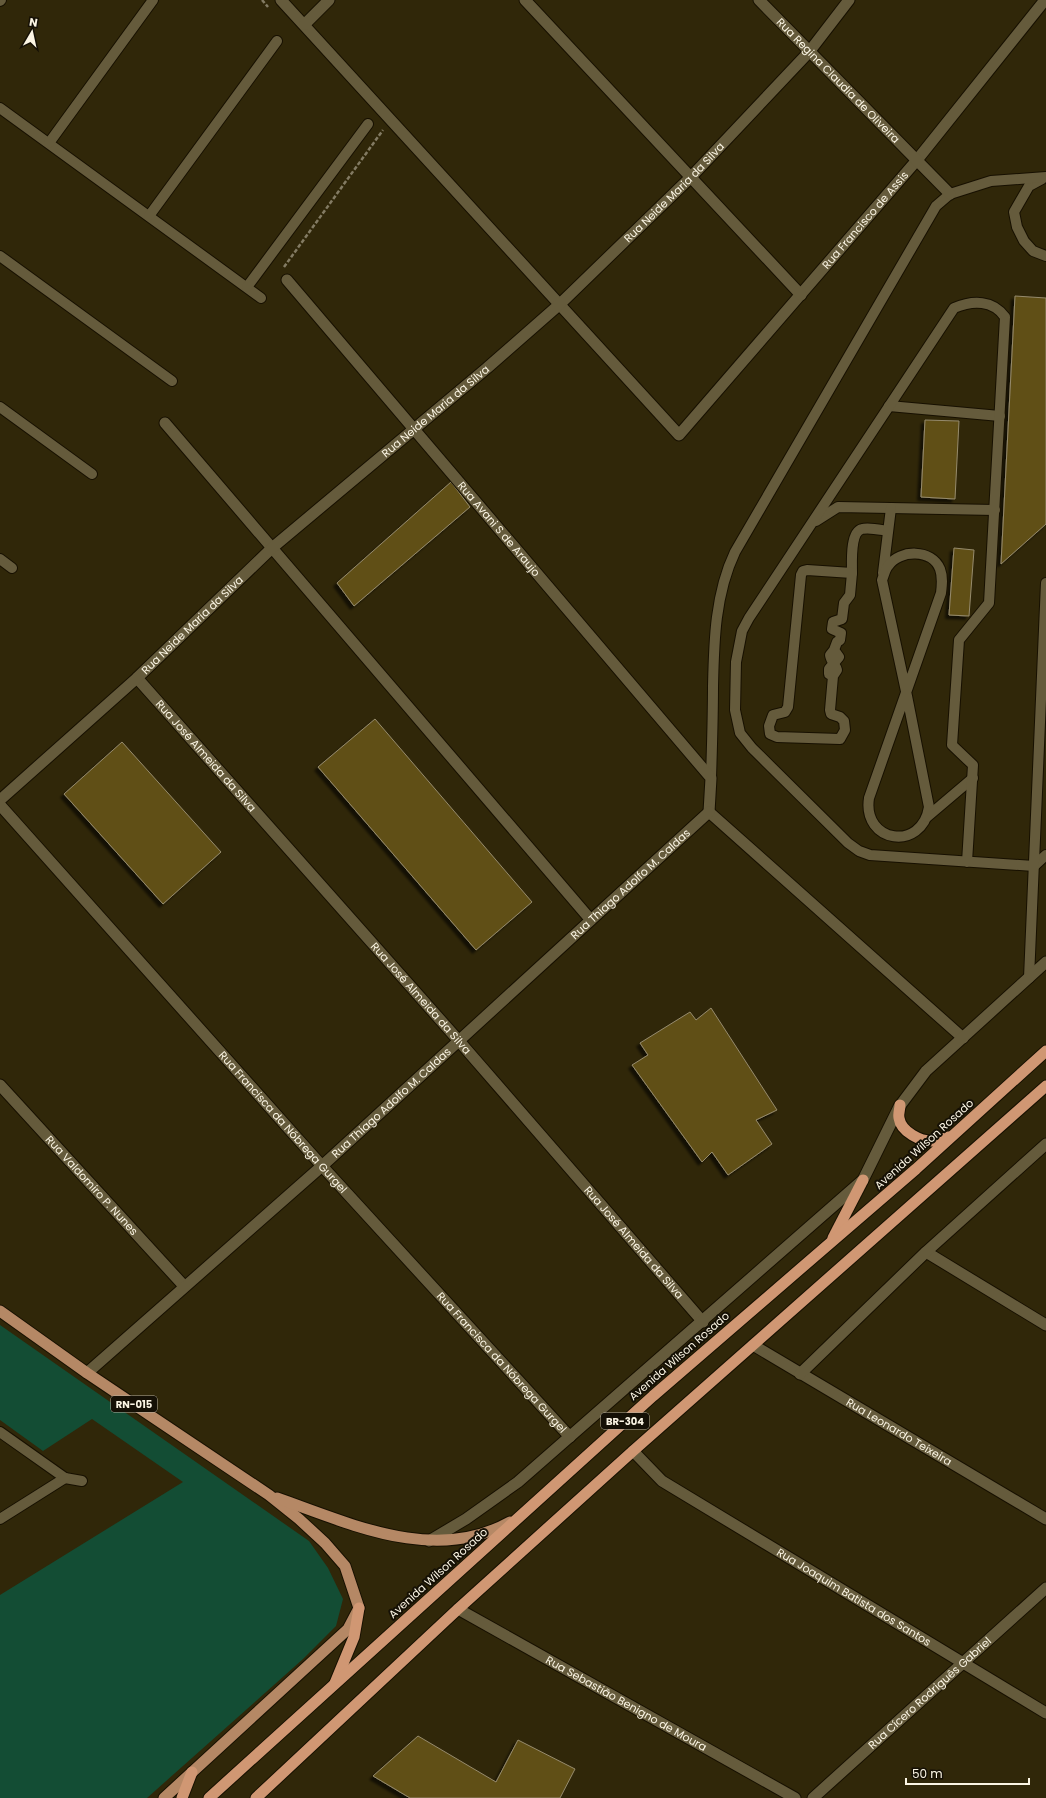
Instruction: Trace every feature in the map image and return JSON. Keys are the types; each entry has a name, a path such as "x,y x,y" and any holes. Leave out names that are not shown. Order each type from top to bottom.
{"highway":[{"name":"Avenida Wilson Rosado","path":"209,1798 653,1396 830,1244 954,1135 1046,1051"},
{"name":"BR-304","path":"256,1798 458,1609 753,1345 875,1240 1046,1086"},
{"path":"900,1105 900,1122 915,1136 927,1141 935,1141 954,1135"},
{"path":"830,1244 863,1180"},
{"path":"333,1687 354,1637 358,1608"},
{"path":"182,1798 192,1772"}],"main road":[{"name":"RN-015","path":"0,1311 87,1373 269,1495"},
{"path":"269,1495 358,1527 398,1537 429,1541 468,1538 486,1534 520,1517"},
{"path":"164,1798 340,1638 348,1629 358,1608 345,1566 325,1543 269,1495"}],"street":[{"path":"281,0 560,304"},
{"path":"304,24 330,0"},
{"path":"525,0 801,295"},
{"name":"Rua Regina Claudia de Oliveira","path":"759,0 950,194"},
{"name":"Rua Neide Maria da Silva","path":"0,800 137,678 272,548 560,304 691,177 809,52 849,0"},
{"name":"Rua Francisco de Assis","path":"560,304 679,435 917,160 1046,0"},
{"name":"Rua Avani S de Araujo","path":"284,276 711,778"},
{"path":"165,422 590,919"},
{"name":"Rua José Almeida da Silva","path":"137,678 459,1041 703,1322"},
{"path":"711,778 709,812 963,1038"},
{"name":"Rua Francisca da Nóbrega Gurgel","path":"0,805 322,1166 570,1437"},
{"name":"Rua Thiago Adolfo M. Caldas","path":"87,1373 322,1166 590,919 709,812"},
{"path":"429,1541 466,1519 518,1482 703,1322 863,1180 900,1105 926,1071 1046,962"},
{"name":"Rua Valdomiro P. Nunes","path":"0,1085 184,1286"},
{"path":"800,1374 926,1252 1044,1148"},
{"path":"926,1252 1046,1325"},
{"name":"Rua Leonardo Teixeira","path":"753,1345 1046,1520"},
{"name":"Rua Joaquim Batista dos Santos","path":"633,1452 662,1481 1046,1713"},
{"name":"Rua Cícero Rodriguês Gabriel","path":"813,1798 1046,1588"},
{"name":"Rua Sebastião Benigno de Moura","path":"458,1609 795,1798"}],"lane":[{"path":"49,143 154,0"},
{"path":"149,216 276,41"},
{"path":"0,108 261,298"},
{"path":"247,287 368,124"},
{"path":"711,778 714,638 720,596 728,568 936,206 950,194 991,181 1046,177"},
{"path":"1046,177 1029,186 1014,212 1017,227 1024,241 1033,251 1046,256"},
{"path":"0,256 172,381"},
{"path":"968,862 973,765 952,745 959,640 989,603 1005,318 1000,310 992,305 978,302 964,304 954,308 742,631 736,662 735,710 740,733 752,748 836,832 859,851 870,855 888,857 968,862 1034,866 1046,855"},
{"path":"889,406 1000,416"},
{"path":"0,407 92,474"},
{"path":"812,523 838,507 995,510"},
{"path":"891,508 882,580 928,800 928,817"},
{"path":"852,573 803,571 801,575 788,707 785,712 773,715 769,726 770,734 777,737 840,739 843,736 845,725 843,719 832,714 830,710 832,676 837,670 834,664 839,657 834,650 837,642 840,640 841,633 832,630 833,622 842,619 844,604 850,595 852,573 854,536 863,528 888,531"},
{"path":"882,580 888,565 906,553 924,554 934,559 940,568 943,579 941,593 907,696 869,798 868,809 871,820 877,828 885,834 896,837 906,837 924,824 928,817 973,778"},
{"path":"0,559 12,568"},
{"path":"1029,978 1046,585"},
{"path":"0,1432 65,1478 82,1481"},
{"path":"0,1519 65,1478"}],"path":[{"path":"262,0 272,11"},
{"path":"284,276 384,129 380,126"}],"green space":[{"path":"0,1325 309,1541 328,1568 343,1599 336,1626 303,1659 147,1798 0,1798 0,1595 183,1482 92,1419 43,1451 0,1420"}],"building":[{"path":"1015,296 1046,298 1046,524 1001,564"},
{"path":"925,420 959,421 955,499 921,497"},
{"path":"451,482 470,507 354,606 337,583"},
{"path":"954,548 974,550 969,616 949,615"},
{"path":"375,719 532,902 476,950 318,767"},
{"path":"122,742 221,852 163,904 64,794"},
{"path":"711,1008 777,1110 756,1120 772,1144 728,1175 712,1152 702,1162 632,1065 648,1055 640,1043 690,1012 696,1020"},
{"path":"418,1736 496,1782 518,1740 575,1769 560,1798 410,1798 373,1776"}]}
